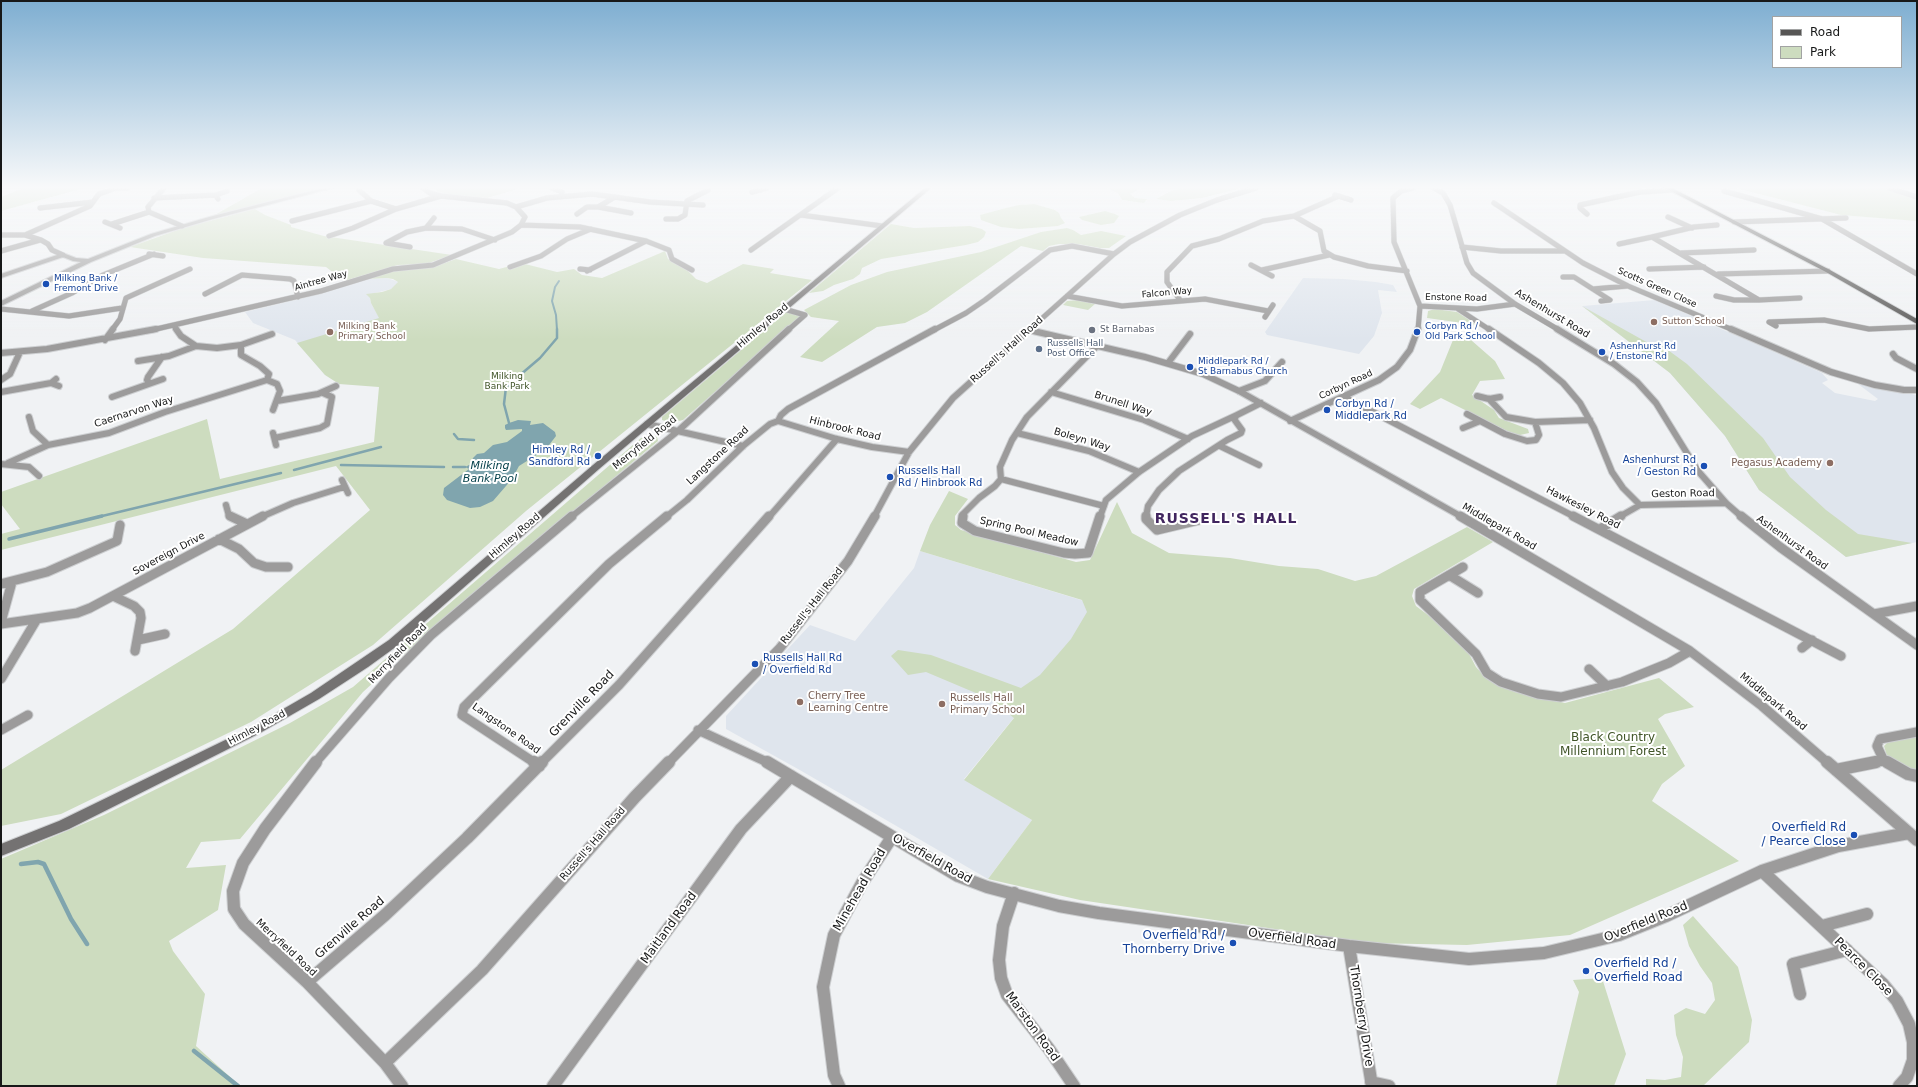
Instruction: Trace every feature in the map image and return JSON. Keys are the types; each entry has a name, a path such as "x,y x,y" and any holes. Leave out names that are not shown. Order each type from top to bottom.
{"main road":[{"name":"Himley Road","path":"1,850 64,825 256,730 315,696 364,664 393,643 592,469 867,239"},
{"path":"1766,239 1828,271 1917,322"},
{"name":"Himley Road","path":"1,844 64,825"}],"street":[{"path":"36,239 48,244 52,250 62,255 75,260 89,261"},
{"path":"1,304 89,261 125,245 144,239"},
{"path":"386,243 394,239"},
{"path":"490,239 495,240"},
{"path":"510,267 541,256 568,239"},
{"path":"636,239 669,250 671,252 672,259 692,270"},
{"path":"751,250 767,239"},
{"name":"Russell's Hall Road","path":"385,1063 482,970 634,797 778,649 812,609 852,555 909,452 953,398 1114,254 1136,239"},
{"path":"1180,300 1167,282 1167,272 1187,250 1195,245 1220,239"},
{"path":"1322,239 1324,251 1329,255 1342,260 1368,266 1407,270"},
{"name":"Corbyn Road","path":"1290,421 1378,380 1397,367 1410,350 1417,336 1420,320 1420,306 1394,239"},
{"name":"Ashenhurst Road","path":"1459,239 1467,263 1473,274 1515,304 1614,364 1637,382 1656,402 1698,471 1726,503 1747,522 1917,645"},
{"name":"Scotts Green Close","path":"1548,239 1583,263 1628,286 1831,372 1875,385 1904,390 1917,390"},
{"path":"1619,244 1643,239"},
{"path":"1655,239 1718,274 1758,300"},
{"path":"1856,239 1917,274"},
{"path":"1,251 41,240"},
{"name":"Aintree Way","path":"1,353 20,352 105,340 174,326 298,297 393,269 433,265 495,240"},
{"path":"580,269 588,270 646,241"},
{"path":"1626,242 1634,246"},
{"path":"379,243 410,247"},
{"name":"Langstone Road","path":"539,766 462,715 464,707 609,564 687,500 743,446 770,424 778,421 784,412 972,308 1050,250 1072,246 1114,254"},
{"path":"1732,246 1740,251"},
{"path":"1462,247 1501,251 1566,251"},
{"path":"1681,253 1754,250"},
{"path":"146,253 163,256"},
{"path":"32,312 72,293 103,275 154,254"},
{"path":"1,276 62,255"},
{"path":"1262,270 1329,255"},
{"path":"527,262 533,265"},
{"path":"1251,266 1272,276"},
{"path":"1649,269 1704,267"},
{"path":"1661,268 1669,273"},
{"path":"105,340 120,319 125,299 190,269"},
{"path":"205,294 216,290 249,271"},
{"path":"1718,274 1828,271"},
{"path":"168,274 178,275"},
{"path":"242,275 290,279 294,281 298,297"},
{"path":"1563,278 1574,277 1610,300 1601,301"},
{"path":"1594,289 1628,286"},
{"path":"216,290 226,291"},
{"name":"Falcon Way","path":"1067,296 1122,306 1205,299 1268,311"},
{"path":"1716,296 1738,300 1800,298"},
{"path":"1738,300 1747,306"},
{"name":"Enstone Road","path":"1420,306 1477,309 1515,304"},
{"path":"1265,317 1273,305"},
{"path":"1,309 69,316 122,308"},
{"name":"Merryfield Road","path":"402,1086 385,1063 307,982 244,924 234,909 233,891 243,863 264,829 328,747 388,678 431,635 516,562 678,431 805,315 784,309"},
{"path":"1458,309 1540,363 1563,383 1580,403 1590,420 1612,472 1623,488 1640,505"},
{"path":"1776,326 1769,322 1824,320 1869,329 1917,327"},
{"path":"174,326 181,336 196,346"},
{"name":"Middlepark Road","path":"1030,330 1098,345 1203,374 1261,403 1290,421 1444,507 1690,651 1762,706 1913,837"},
{"path":"138,362 162,357 196,346 217,348 240,345 272,334"},
{"path":"1168,364 1190,334"},
{"path":"240,345 241,354 260,366 269,374 267,380 277,384 280,391 272,410"},
{"path":"1098,345 1027,417 1012,440 1000,467 1001,480 1104,506"},
{"path":"1,380 10,374 20,352"},
{"path":"1893,354 1896,358 1917,369"},
{"path":"150,383 147,380 148,377 162,357"},
{"path":"1239,391 1265,381 1282,362"},
{"path":"112,397 163,379"},
{"name":"Caernarvon Way","path":"4,464 48,444 109,433 165,412 267,380"},
{"path":"1,392 53,381 59,386"},
{"path":"277,401 323,392 336,386"},
{"path":"323,392 332,397 327,424 325,426"},
{"name":"Brunell Way","path":"1051,392 1138,418 1188,439"},
{"path":"1477,396 1489,399 1500,398"},
{"name":"Hawkesley Road","path":"1344,397 1600,529 1841,656"},
{"path":"1489,399 1506,417 1535,422 1590,420"},
{"name":"Spring Pool Meadow","path":"1001,480 978,498 963,514 962,523 975,531 1064,553 1088,553 1106,500 1139,472 1188,439 1209,427 1261,403"},
{"path":"1467,414 1516,438 1532,441 1536,440 1538,435 1535,422"},
{"path":"1199,520 1156,530 1146,519 1148,506 1159,490 1179,471 1206,453 1220,446 1227,440 1241,433 1242,430 1234,419 1237,415"},
{"path":"29,417 33,431 48,444"},
{"name":"Hinbrook Road","path":"778,421 837,439 872,447 909,452"},
{"path":"1463,428 1480,421"},
{"path":"647,424 743,446"},
{"path":"275,439 325,426 334,429"},
{"name":"Boleyn Way","path":"1017,433 1089,451 1139,472"},
{"name":"Grenville Road","path":"307,982 396,905 467,838 619,685 692,606 837,439"},
{"path":"1220,446 1259,465"},
{"path":"4,464 29,467 39,476"},
{"name":"Sovereign Drive","path":"1,623 77,613 113,596 247,524 292,503 344,486"},
{"name":"Geston Road","path":"1600,529 1640,505 1726,503"},
{"path":"226,505 229,516 247,524"},
{"path":"1,584 47,572 117,541 120,525"},
{"path":"219,539 239,549 254,563 266,567 288,567"},
{"path":"1463,567 1420,592 1420,600 1476,654 1487,673 1500,682 1538,694 1561,697 1622,682 1669,663 1690,651"},
{"path":"1448,575 1478,594"},
{"path":"1,623 12,582"},
{"path":"113,596 134,606 140,612 141,618 135,651"},
{"path":"1874,614 1917,606"},
{"path":"1,679 37,619"},
{"path":"138,640 165,634"},
{"path":"1802,648 1812,640"},
{"path":"1589,670 1608,686"},
{"path":"2,727 28,716"},
{"name":"Overfield Road","path":"698,730 791,776 958,876 987,887 1059,906 1099,913 1350,946 1469,959 1544,953 1619,935 1666,916 1762,871 1838,846 1913,837"},
{"path":"1917,732 1880,739 1877,746 1884,761 1908,774 1917,776"},
{"path":"1836,770 1884,761"},
{"name":"Maitland Road","path":"553,1086 741,829 791,776"},
{"name":"Minehead Road","path":"839,1086 834,1075 823,987 834,935 862,883 892,837"},
{"name":"Pearce Close","path":"1762,871 1884,984 1897,1001 1909,1024 1913,1042 1913,1060 1907,1077 1899,1086"},
{"name":"Marston Road","path":"1014,893 1003,926 999,960 1001,978 1007,995 1049,1049 1074,1086"},
{"path":"1822,926 1867,914"},
{"name":"Thornberry Drive","path":"1350,946 1372,1084"},
{"path":"1800,994 1793,964 1847,950"},
{"path":"1372,1084 1389,1086"}],"shaded area":[{"name":"Milking Bank Primary School","path":"387,278 398,282 397,286 375,293 370,298 396,356 325,375 295,340 253,323 245,312 300,299 365,279"},
{"path":"1303,278 1344,279 1376,282 1393,285 1397,292 1378,290 1382,313 1374,336 1359,354 1267,335 1265,332"},
{"name":"Pegasus Academy","path":"1655,300 1822,373 1828,380 1822,383 1835,393 1875,401 1878,399 1858,384 1917,395 1917,542 1846,557 1759,490 1725,436 1670,373 1582,306"},
{"name":"Russells Hall Primary School","path":"920,551 1104,607 964,779 1032,820 988,879 726,729 726,716 810,625 855,641 914,568"}],"green space":[{"path":"153,239 342,239 452,255 426,264 398,265 344,281 326,267 203,258 130,247"},
{"path":"873,239 982,239 978,242 966,245 881,259 862,268 860,274 853,279 834,285 823,291 809,293"},
{"path":"1021,239 1122,239 1109,248 1078,244 1059,244 1049,246 1043,251 1021,246 927,312 905,323 877,327 822,362 800,357 839,321 811,317 804,310 851,285 887,272 981,252"},
{"name":"Milking Bank Park","path":"665,251 668,259 688,271 696,279 707,283 743,264 774,269 770,273 812,280 526,511 373,645 251,722 61,814 1,826 1,770 233,629 370,510 336,466 1,550 1,534 20,529 1,504 1,492 207,419 220,479 374,442 379,387 339,384 325,375 297,343 379,318 370,298 366,294 391,289 398,282 387,278 365,279 400,268 436,266 456,259 499,269 521,263 557,272 574,269 582,275 602,278"},
{"path":"1078,300 1095,304 1088,310 1063,305 1067,301"},
{"path":"1582,306 1650,344 1657,342 1687,364 1763,438 1790,477 1826,510 1858,534 1912,543 1846,557 1759,490 1725,436 1670,373"},
{"path":"1435,309 1457,312 1477,325 1427,318 1428,311"},
{"path":"792,312 801,316 683,420 671,423 662,420 662,417 785,313"},
{"path":"1455,335 1471,340 1495,361 1505,379 1480,381 1472,395 1494,410 1499,418 1528,429 1529,433 1520,435 1509,432 1441,398 1420,409 1410,404 1440,372"},
{"path":"652,435 657,437 658,441 420,640 363,692 240,839 201,842 186,868 226,865 218,910 169,941 173,951 205,994 196,1046 240,1086 1,1086 1,859 104,815 290,723 353,687 641,438"},
{"name":"Black Country Millennium Forest","path":"949,491 968,499 955,516 955,525 961,530 1076,562 1090,560 1117,502 1132,533 1169,553 1230,558 1279,566 1318,569 1355,581 1376,576 1467,527 1493,542 1414,589 1412,596 1416,606 1432,618 1467,650 1476,667 1487,679 1515,692 1565,703 1659,678 1694,707 1665,714 1658,719 1685,766 1662,784 1652,801 1739,861 1570,935 1467,945 1369,943 1080,900 988,879 1032,820 964,780 1014,718 990,699 926,672 908,675 891,656 898,650 931,655 1021,688 1040,675 1071,639 1087,612 1082,600 920,551 930,525"},
{"path":"1917,737 1917,772 1887,756 1884,746 1888,742"},
{"path":"1693,916 1738,967 1752,1020 1749,1042 1703,1086 1646,1086 1646,1079 1665,1080 1681,1077 1683,1057 1676,1035 1674,1015 1686,1008 1705,1014 1715,1000 1712,983 1700,966 1689,946 1683,925"},
{"path":"1602,978 1626,1054 1614,1086 1556,1086 1579,992 1573,980"}],"water":[{"name":"Milking Bank Pool","path":"518,420 531,421 530,425 543,423 555,432 556,436 546,449 519,466 512,479 493,501 480,507 470,508 447,500 443,495 444,488 469,469 465,467 471,464 473,458 477,454 484,453 493,445 507,442 522,431 522,429 506,430 505,428 505,425"}],"waterway":[{"path":"557,330 556,315 552,301 555,287 559,281"},
{"path":"509,423 504,404 506,387 540,358 557,338 557,330"},
{"path":"454,434 458,439 474,440"},
{"path":"294,470 381,447"},
{"path":"341,465 444,467"},
{"path":"453,467 465,467"},
{"path":"98,517 281,473"},
{"path":"9,539 102,516"},
{"path":"21,864 38,862 44,864 71,919 87,944"},
{"path":"194,1051 238,1086"}],"place":[{"name":"Milking Bank / Fremont Drive","path":"46,284"},
{"name":"Sutton School","path":"1654,322"},
{"name":"St Barnabas","path":"1092,330"},
{"name":"Milking Bank Primary School","path":"330,332"},
{"name":"Corbyn Rd / Old Park School","path":"1417,332"},
{"name":"Russells Hall Post Office","path":"1039,349"},
{"name":"Ashenhurst Rd / Enstone Rd","path":"1602,352"},
{"name":"Middlepark Rd / St Barnabus Church","path":"1190,367"},
{"name":"Corbyn Rd / Middlepark Rd","path":"1327,410"},
{"name":"Himley Rd / Sandford Rd","path":"598,456"},
{"name":"Pegasus Academy","path":"1830,463"},
{"name":"Ashenhurst Rd / Geston Rd","path":"1704,466"},
{"name":"Russells Hall Rd / Hinbrook Rd","path":"890,477"},
{"name":"Russells Hall Rd / Overfield Rd","path":"755,664"},
{"name":"Cherry Tree Learning Centre","path":"800,702"},
{"name":"Russells Hall Primary School","path":"942,704"},
{"name":"Overfield Rd / Pearce Close","path":"1854,835"},
{"name":"Overfield Rd / Thornberry Drive","path":"1233,943"},
{"name":"Overfield Rd / Overfield Road","path":"1586,971"}],"district":[{"name":"RUSSELL'S HALL","path":"1226,519"}]}
